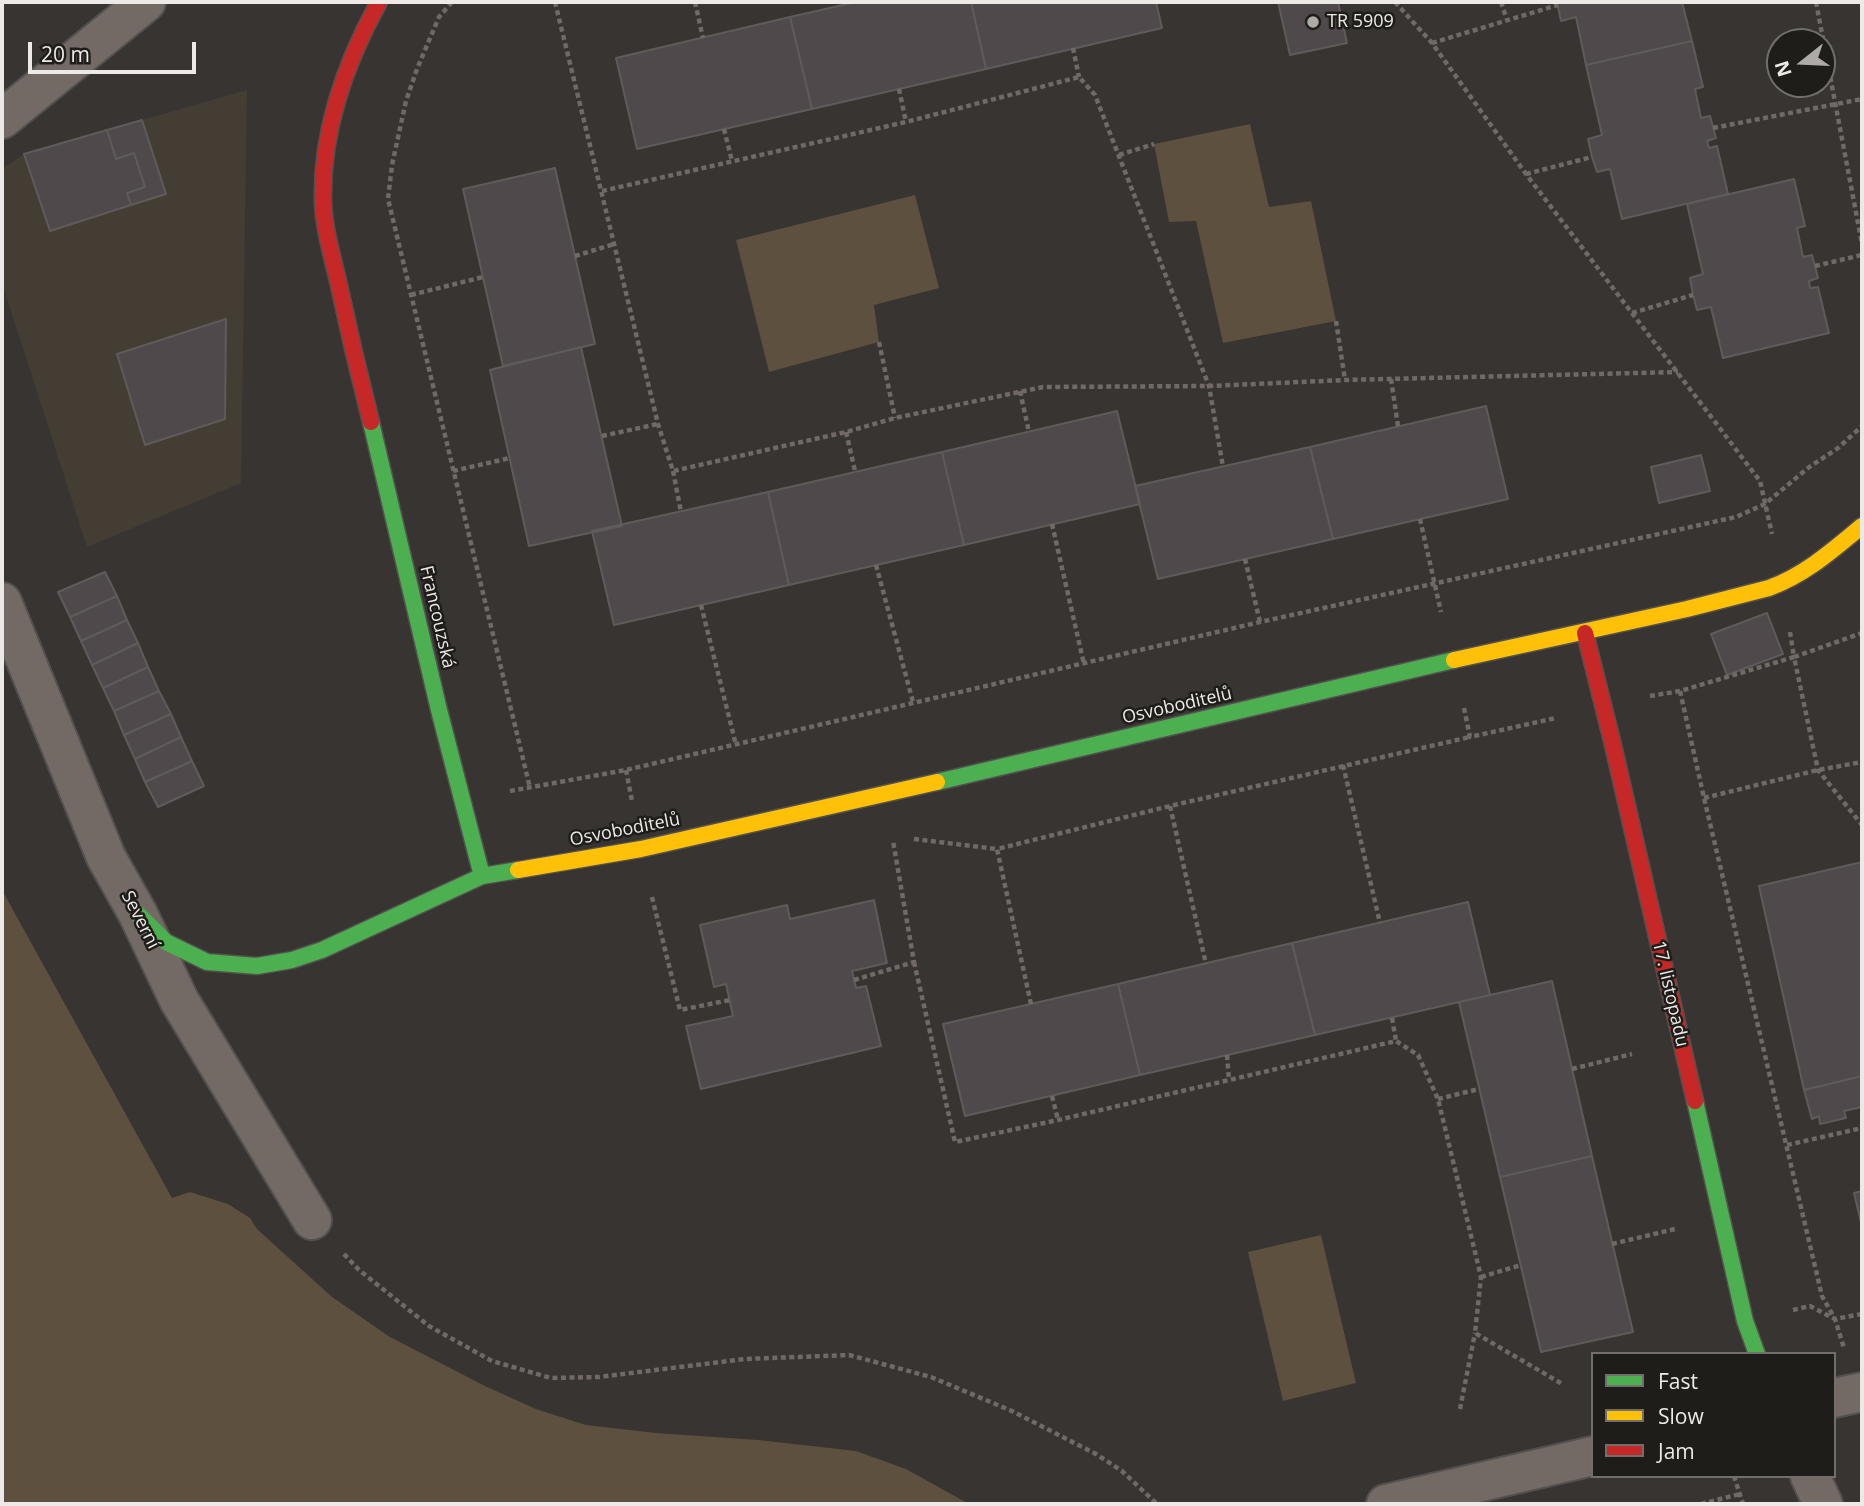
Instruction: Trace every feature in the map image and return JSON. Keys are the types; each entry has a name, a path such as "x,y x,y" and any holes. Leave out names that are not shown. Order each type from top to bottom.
{"street":[{"path":"2,119 146,2"},
{"name":"Francouzská","path":"379,2 355,48 339,94 333,117 323,196 328,236 350,335 460,796 482,876"},
{"name":"Osvoboditelů","path":"482,876 654,846 1427,666 1686,610 1783,584 1862,526"},
{"name":"Severní","path":"2,602 106,857 138,914 179,1000 313,1220"},
{"name":"17. listopadu","path":"1585,633 1742,1308 1756,1352"},
{"path":"138,914 166,942 207,962 257,966 292,960 322,950 482,876"},
{"path":"1836,1398 1862,1392"},
{"path":"1386,1504 1591,1456"},
{"path":"1811,1478 1823,1504"}],"path":[{"path":"452,2 439,17 417,69 392,165 388,199 530,788"},
{"path":"555,2 681,512"},
{"path":"695,2 703,38"},
{"path":"1395,2 1432,43 1526,174 1760,481 1765,504"},
{"path":"1501,2 1507,20"},
{"path":"1816,2 1862,244"},
{"path":"1432,43 1558,5"},
{"path":"1073,48 1079,77 1095,95 1209,386 1223,467"},
{"path":"602,191 906,122 1079,77"},
{"path":"898,89 906,122"},
{"path":"1713,128 1862,99"},
{"path":"724,129 732,161"},
{"path":"1119,155 1154,144"},
{"path":"1526,174 1592,157"},
{"path":"575,256 614,244"},
{"path":"1815,267 1862,255"},
{"path":"411,295 483,277"},
{"path":"1632,313 1693,295"},
{"path":"1336,321 1345,380"},
{"path":"879,342 895,418"},
{"path":"673,471 846,432 895,418 1042,387 1209,386 1678,372"},
{"path":"1391,379 1398,426"},
{"path":"1020,391 1030,432"},
{"path":"602,436 658,424"},
{"path":"507,791 626,770 1260,622 1736,517 1765,504 1808,468 1838,448 1862,426"},
{"path":"846,432 855,471"},
{"path":"453,471 510,458"},
{"path":"1420,519 1443,621"},
{"path":"1052,524 1084,664"},
{"path":"1245,559 1260,622"},
{"path":"876,565 913,702"},
{"path":"1783,584 1794,657 1818,770 1862,825"},
{"path":"701,605 736,744"},
{"path":"1644,698 1681,691 1794,657 1862,633"},
{"path":"1681,691 1822,1296 1835,1319 1862,1314"},
{"path":"1462,699 1470,737"},
{"path":"1031,1004 997,849 1343,765 1557,718"},
{"path":"1704,798 1862,762"},
{"path":"1343,765 1380,923"},
{"path":"626,770 634,810"},
{"path":"1170,806 1206,964"},
{"path":"892,837 914,962 955,1142 1058,1121 1396,1041 1418,1055 1438,1099 1481,1277 1475,1333 1460,1409"},
{"path":"652,895 680,1010 730,1000"},
{"path":"854,980 914,962"},
{"path":"1392,1018 1396,1041"},
{"path":"1572,1069 1634,1054"},
{"path":"1227,1055 1229,1080"},
{"path":"1438,1099 1479,1089"},
{"path":"1052,1096 1058,1121"},
{"path":"1787,1145 1862,1128"},
{"path":"313,1220 359,1270 429,1326 492,1361 551,1378 587,1378 745,1359 849,1355 931,1377 1012,1411 1096,1454 1122,1471 1157,1504"},
{"path":"1612,1244 1676,1229"},
{"path":"1481,1277 1521,1265"},
{"path":"1475,1333 1564,1385"},
{"path":"1735,1478 1743,1504"},
{"path":"1701,1504 1740,1494"}],"shaded area":[{"path":"247,90 241,483 87,547 2,283 2,169 24,154"},
{"path":"1250,124 1269,207 1311,201 1336,321 1223,343 1196,221 1169,222 1154,144"},
{"path":"915,195 939,288 874,305 879,342 769,372 736,240"},
{"path":"2,890 172,1198 190,1192 228,1204 250,1218 257,1229 332,1297 390,1337 536,1409 586,1425 856,1451 906,1469 969,1504 2,1504"},
{"path":"1321,1235 1356,1383 1283,1401 1248,1252"}],"building":[{"path":"856,2 971,2 986,69 812,109 790,17"},
{"path":"971,2 1156,2 1162,28 986,69"},
{"name":"TR 5909","path":"1278,2 1338,2 1347,43 1290,55"},
{"path":"1557,2 1682,2 1692,41 1586,65 1576,17 1561,21"},
{"path":"790,17 812,109 637,149 616,58"},
{"path":"1692,41 1703,87 1695,89 1701,118 1710,116 1716,138 1707,141 1709,148 1717,146 1728,194 1622,219 1610,169 1597,172 1592,157 1588,139 1602,135 1586,65"},
{"path":"142,120 166,194 131,205 127,193 145,187 134,153 116,159 107,130"},
{"path":"107,130 116,159 134,153 145,187 127,193 131,205 50,231 24,154"},
{"path":"555,168 595,344 503,366 463,189"},
{"path":"1794,179 1805,226 1797,228 1803,257 1812,255 1818,278 1809,281 1810,288 1818,287 1829,333 1723,358 1711,307 1697,310 1693,295 1690,278 1703,274 1687,204"},
{"path":"226,319 225,419 145,445 117,354"},
{"path":"581,347 622,526 529,546 490,370"},
{"path":"1486,406 1508,499 1333,539 1310,447"},
{"path":"1117,411 1140,504 964,545 942,452"},
{"path":"1310,447 1333,539 1158,579 1135,486"},
{"path":"942,452 964,545 789,585 768,492"},
{"path":"1701,455 1710,491 1659,503 1651,467"},
{"path":"768,492 789,585 614,625 592,531"},
{"path":"105,572 117,596 70,617 58,592"},
{"path":"117,596 127,620 81,641 70,617"},
{"path":"1767,613 1783,654 1727,675 1711,634"},
{"path":"127,620 138,643 92,665 81,641"},
{"path":"138,643 148,667 103,688 92,665"},
{"path":"148,667 159,691 114,711 103,688"},
{"path":"159,691 171,714 124,735 114,711"},
{"path":"171,714 181,737 135,759 124,735"},
{"path":"181,737 192,761 145,782 135,759"},
{"path":"192,761 204,786 158,807 145,782"},
{"path":"1862,862 1862,1076 1804,1090 1759,886"},
{"path":"874,900 887,963 852,971 856,988 866,986 881,1046 701,1089 686,1026 733,1016 726,984 714,987 700,925 787,905 790,919"},
{"path":"1468,902 1490,995 1315,1035 1292,943"},
{"path":"1292,943 1315,1035 1140,1075 1118,984"},
{"path":"1552,981 1592,1156 1500,1177 1459,1002"},
{"path":"1118,984 1140,1075 965,1116 943,1024"},
{"path":"1862,1076 1862,1107 1844,1111 1846,1118 1820,1124 1819,1116 1812,1119 1804,1090"},
{"path":"1592,1156 1633,1332 1541,1352 1500,1177"},
{"path":"1862,1191 1862,1227 1854,1193"}],"traffic: fast":[{"path":"371,422 439,710 482,876"},
{"path":"937,782 1454,660"},
{"path":"138,914 166,942 207,962 257,966 292,960 322,950 482,876 518,870"},
{"path":"1695,1101 1745,1321 1756,1352"}],"traffic: slow":[{"path":"1454,660 1687,609 1769,588 1807,569 1862,526"},
{"path":"518,870 641,849 937,782"}],"traffic: jam":[{"path":"371,422 327,232 323,176 331,124 346,73 379,2"},
{"path":"1585,633 1695,1101"}],"place":[{"name":"TR 5909","path":"1313,22"}]}
